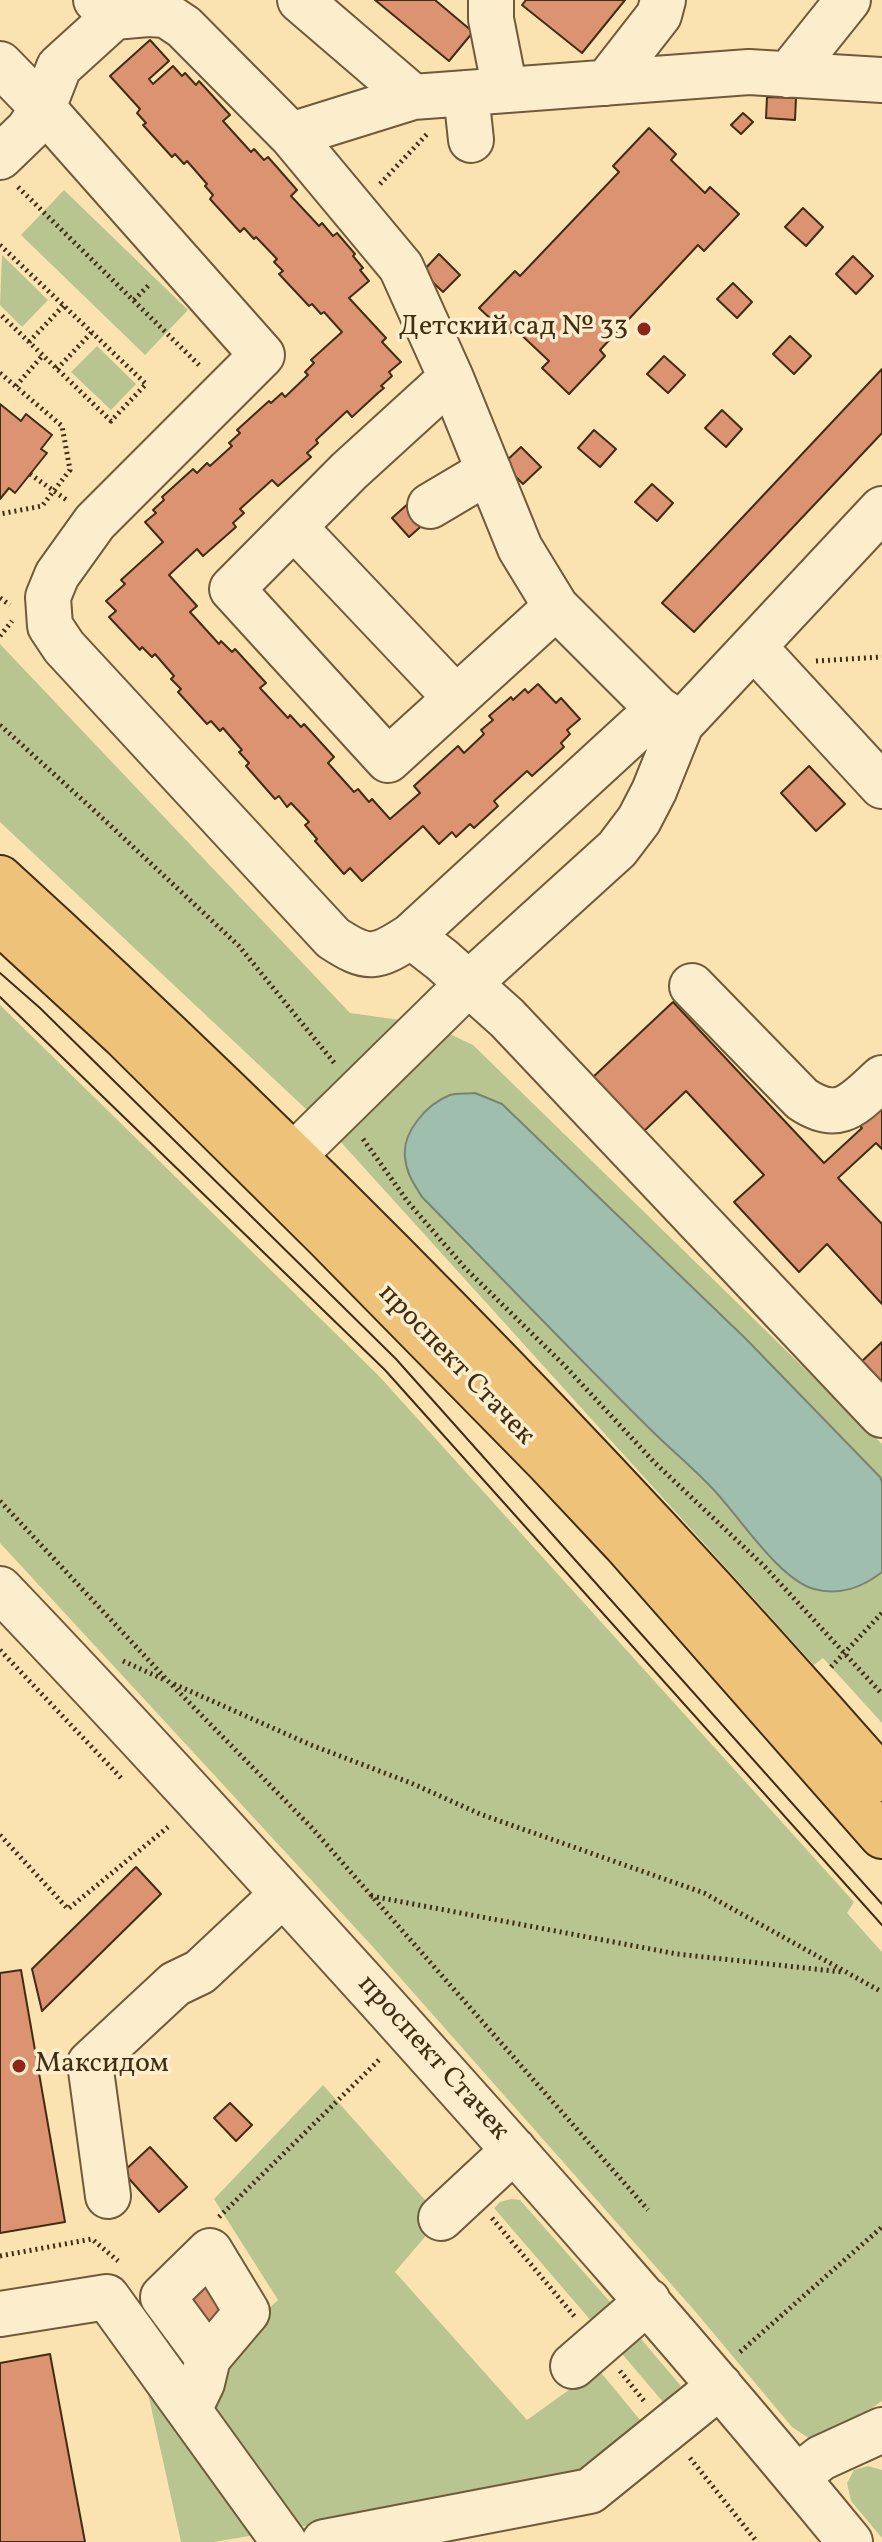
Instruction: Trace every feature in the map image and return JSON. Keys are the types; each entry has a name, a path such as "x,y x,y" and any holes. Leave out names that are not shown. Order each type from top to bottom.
{"main road":[{"name":"проспект Стачек","path":"0,878 294,1155 421,1280 708,1585 882,1779"},
{"name":"проспект Стачек","path":"0,922 146,1058 547,1461 625,1544 882,1836"}],"street":[{"path":"300,0 413,97"},
{"path":"471,140 485,92 491,0"},
{"path":"606,83 659,15 663,0"},
{"path":"788,75 848,0"},
{"path":"6,168 43,108 59,67 105,8 166,15 184,27 291,135 401,267 451,378 520,548 556,607 669,717"},
{"path":"0,64 43,108 262,355 95,522 57,575 48,597 50,626 64,647 333,938 358,954 386,952 411,936 669,717 762,656 873,537"},
{"path":"291,135 413,97 749,72 882,80"},
{"path":"451,378 349,471 232,589 388,760 556,607"},
{"path":"430,506 489,471"},
{"path":"295,528 456,698"},
{"path":"762,656 882,786"},
{"path":"294,1155 467,985 617,849 639,820 654,791 669,717"},
{"path":"411,936 507,1018 882,1415"},
{"path":"692,986 802,1099 813,1106 827,1111 842,1111 853,1106 882,1078"},
{"name":"проспект Стачек","path":"0,1589 68,1692 283,1894 648,2301 725,2373 797,2477 850,2542"},
{"path":"108,2196 90,2063 175,1984 200,1972 283,1894"},
{"path":"441,2218 514,2150"},
{"path":"0,2314 107,2297 284,2542"},
{"path":"586,2355 648,2301"},
{"path":"189,2410 202,2383 208,2358"},
{"path":"324,2542 590,2491 667,2429 725,2373"},
{"path":"797,2477 821,2458 882,2430"}],"path":[{"path":"354,211 485,92"},
{"path":"6,168 226,391"},
{"path":"0,245 146,384 111,421 0,314"},
{"path":"134,300 155,278"},
{"path":"29,342 64,305"},
{"path":"57,369 92,332"},
{"path":"16,386 43,355"},
{"path":"0,373 62,426 70,470 42,506 0,514"},
{"path":"30,474 67,500"},
{"path":"0,636 12,622"},
{"path":"762,656 882,657"},
{"path":"0,725 239,946 358,1093 362,1138 408,1202 465,1268 564,1365 654,1462 765,1567 882,1694"},
{"path":"0,1501 169,1682 312,1828 648,2210"},
{"path":"822,1676 882,1613"},
{"path":"0,1650 68,1692 133,1789"},
{"path":"68,1692 121,1661 311,1745 411,1783 480,1814 704,1893 882,1992"},
{"path":"0,1835 68,1909 168,1827 160,1818"},
{"path":"370,1896 677,1954 846,1973"},
{"path":"215,2221 380,2059 390,2070"},
{"path":"478,2185 487,2212 586,2355 667,2429 757,2542"},
{"path":"725,2373 882,2227"},
{"path":"0,2256 92,2239 125,2267"}],"green space":[{"path":"64,190 188,310 145,355 21,235"},
{"path":"2,255 48,300 22,327 0,305"},
{"path":"97,346 136,384 111,410 71,372"},
{"path":"0,644 350,1013 429,1024 473,1045 882,1444 882,1723 823,1658 814,1665 339,1140 0,822"},
{"path":"0,1005 379,1376 854,1902 847,1913 882,1952 882,2401 831,2437 810,2439 792,2427 694,2310 373,1947 0,1543"},
{"path":"323,2085 441,2218 395,2272 527,2420 598,2369 645,2426 567,2482 293,2528 225,2431 209,2392 231,2343 278,2300 214,2199"},
{"path":"520,2200 619,2312 599,2330 494,2208 500,2202"},
{"path":"636,2333 681,2386 663,2402 618,2349"},
{"path":"139,2353 261,2534 214,2542 181,2542"},
{"path":"868,2466 882,2470 882,2538 851,2501 847,2483 854,2470"}],"shaded area":[{"path":"475,1093 502,1104 746,1339 880,1477 882,1572 859,1586 841,1591 814,1589 787,1573 711,1487 422,1197 406,1163 405,1148 412,1129 425,1112 441,1099 453,1094"}],"building":[{"path":"375,0 435,0 473,32 449,61"},
{"path":"526,0 625,0 582,53 522,5"},
{"path":"150,40 169,61 149,79 153,84 173,66 196,85 199,81 230,115 223,121 251,152 254,149 264,160 268,157 297,190 291,196 319,226 322,223 333,236 337,233 355,254 353,256 363,268 360,270 369,281 349,298 386,338 382,342 401,362 389,372 392,376 381,386 384,388 352,417 347,411 316,440 318,443 307,453 311,457 278,486 272,480 240,509 244,513 233,523 236,527 203,556 197,549 169,575 197,606 190,612 219,644 221,641 232,652 235,649 266,683 260,688 288,718 290,715 301,727 304,724 334,757 328,763 354,792 358,789 369,802 372,799 390,819 420,793 414,786 458,746 464,753 484,734 481,730 493,720 489,716 525,689 528,693 538,684 556,703 561,698 580,719 567,730 570,734 561,743 564,747 532,776 527,771 494,801 498,806 474,828 470,824 456,837 452,832 439,844 423,826 362,881 350,868 344,874 315,841 317,839 305,825 309,822 291,803 287,807 279,796 275,799 246,766 249,763 239,752 242,750 223,728 220,731 211,721 207,724 178,692 181,689 171,679 174,676 155,654 152,657 142,647 140,650 109,617 116,611 106,601 125,584 121,580 163,542 145,522 156,513 153,510 164,500 162,497 193,469 197,473 207,463 210,466 232,446 229,443 240,433 237,430 269,401 271,403 282,393 285,397 308,375 305,372 314,363 311,360 342,332 324,312 321,314 312,304 309,306 279,274 283,271 274,262 277,259 256,237 254,239 244,228 240,232 210,199 213,195 205,186 207,184 187,161 184,164 175,154 172,157 143,125 146,123 137,113 140,109 110,76"},
{"path":"767,97 796,98 795,120 766,118"},
{"path":"743,113 753,122 741,134 731,125"},
{"path":"649,128 676,154 671,160 705,193 710,187 739,214 704,251 698,245 600,350 605,356 569,394 542,368 549,361 515,329 508,335 479,308 515,271 520,276 619,172 613,166"},
{"path":"803,208 823,227 806,246 785,227"},
{"path":"439,254 460,275 443,292 422,272"},
{"path":"853,256 873,276 856,294 836,274"},
{"path":"733,283 752,302 737,318 717,299"},
{"path":"790,336 811,356 794,374 773,354"},
{"path":"664,356 685,375 668,393 647,374"},
{"path":"882,369 882,433 694,632 662,603"},
{"path":"0,404 21,421 26,414 52,435 41,449 47,453 15,493 9,488 0,499"},
{"path":"722,410 742,429 726,447 705,428"},
{"path":"594,430 616,449 600,467 578,448"},
{"path":"521,447 541,467 523,484 503,464"},
{"path":"652,484 673,503 657,521 635,502"},
{"path":"410,502 427,521 409,537 392,518"},
{"path":"809,766 845,804 816,831 781,793"},
{"path":"673,1002 824,1163 862,1128 853,1118 882,1091 882,1149 876,1143 838,1178 882,1224 882,1304 827,1244 799,1272 734,1202 764,1175 686,1091 642,1133 591,1079"},
{"path":"882,1342 882,1390 858,1365"},
{"path":"136,1867 161,1894 42,2011 32,1969"},
{"name":"Максидом","path":"21,1970 65,2222 0,2233 0,1973"},
{"path":"230,2103 252,2125 236,2141 214,2118"},
{"path":"150,2147 187,2187 159,2212 123,2172"},
{"path":"214,2275 235,2308 203,2327 183,2294"},
{"path":"50,2354 85,2542 0,2542 0,2363"}],"tram line":[{"path":"0,973 40,1008 396,1359 882,1904"},
{"path":"0,997 385,1370 882,1925"}],"place":[{"name":"Детский сад № 33","path":"644,329"},
{"name":"Максидом","path":"19,2066"}]}
